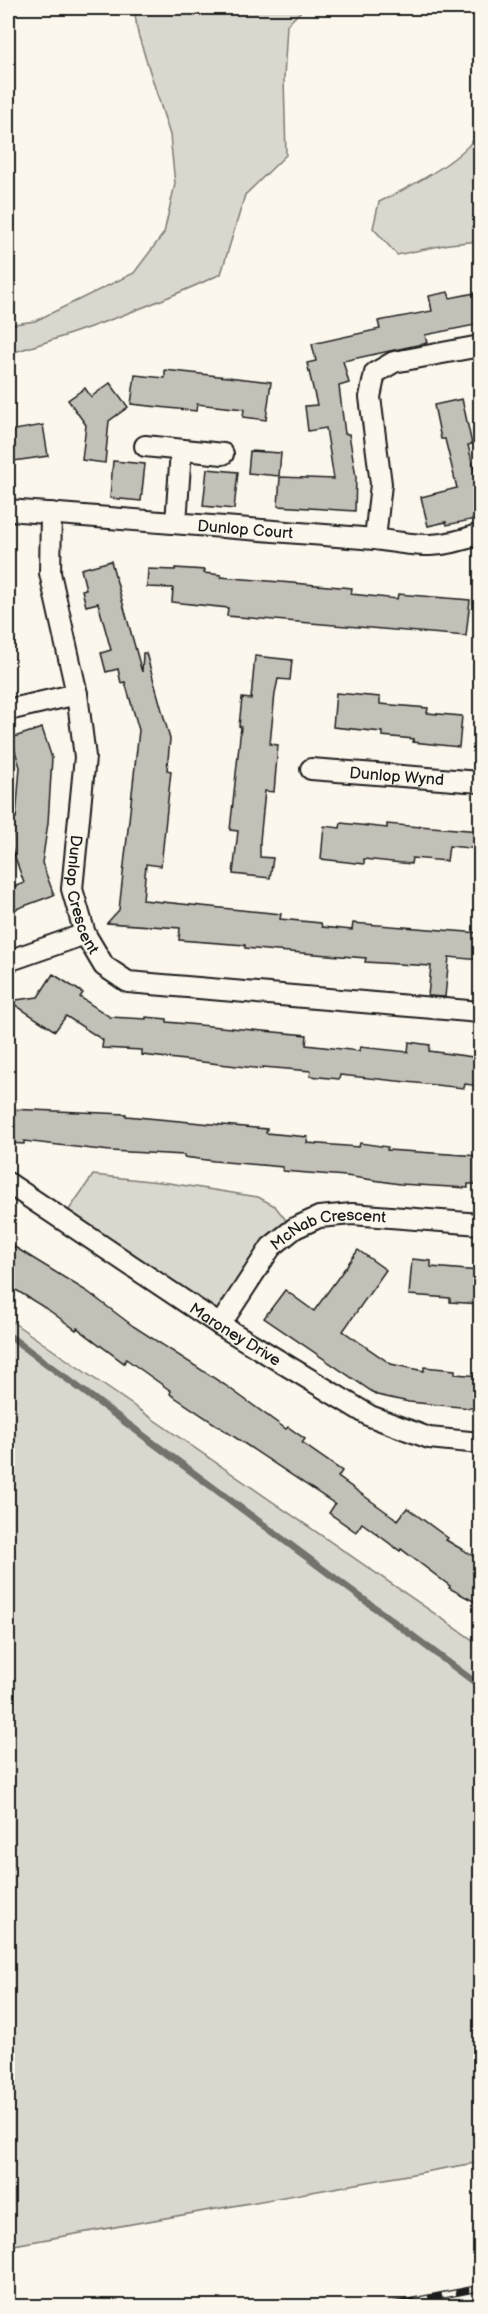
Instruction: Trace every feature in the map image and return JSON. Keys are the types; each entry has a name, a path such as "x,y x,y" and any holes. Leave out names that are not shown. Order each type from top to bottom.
{"street":[{"path":"375,539 381,484 370,397 375,373 394,362 480,346"},
{"path":"145,446 223,454"},
{"path":"176,523 182,450"},
{"name":"Dunlop Court","path":"8,510 375,539 423,547 455,543 480,534"},
{"name":"Dunlop Crescent","path":"51,513 50,573 77,694 86,757 72,889 85,934 105,966 128,982 480,1012"},
{"path":"8,710 77,694"},
{"name":"Dunlop Wynd","path":"311,769 480,782"},
{"path":"8,961 85,934"},
{"name":"Maroney Drive","path":"8,1183 220,1325 370,1416 429,1438 480,1443"},
{"name":"McNab Crescent","path":"220,1325 271,1247 296,1228 319,1217 352,1214 480,1224"}],"shaded area":[{"path":"134,8 304,8 287,25 284,78 286,155 245,195 221,274 116,318 8,354 8,325 35,321 134,273 164,233 175,184 170,135 138,34"},
{"path":"480,130 480,241 449,244 397,255 373,228 379,202 420,181 450,162 473,141"},
{"path":"93,1175 169,1183 258,1197 275,1206 292,1228 219,1321 64,1217"},
{"path":"8,1319 480,1645 480,2162 8,2246"}],"building":[{"path":"448,292 450,298 475,293 480,324 425,335 427,343 343,361 349,383 339,386 345,434 349,434 356,477 355,511 278,506 280,477 334,479 326,428 308,431 305,406 317,405 307,363 316,361 312,344 380,329 378,321 432,311 429,296"},
{"path":"165,370 271,382 266,420 243,417 244,409 197,404 196,411 131,404 135,375 165,378"},
{"path":"110,383 128,407 109,421 105,463 82,460 86,425 68,400 85,388 91,397"},
{"path":"462,399 472,444 468,445 477,482 480,481 480,518 447,525 446,522 428,526 421,497 457,488 445,439 441,439 434,405"},
{"path":"43,425 48,456 14,461 9,431"},
{"path":"250,451 281,453 279,476 248,473"},
{"path":"113,461 145,464 141,501 110,498"},
{"path":"207,469 238,472 234,509 203,506"},
{"path":"111,561 142,672 143,653 146,653 170,739 167,770 171,771 161,866 146,864 143,900 281,914 280,919 321,923 322,927 352,930 353,923 480,933 480,960 449,957 445,997 428,996 431,966 365,962 366,958 179,940 180,928 107,923 119,910 139,730 125,682 121,683 118,669 106,672 101,653 111,650 98,603 86,606 82,590 86,589 81,569"},
{"path":"175,568 205,570 204,573 221,575 221,577 352,588 351,594 397,599 398,594 470,600 466,636 227,616 228,608 172,602 173,588 147,587 148,569 175,570"},
{"path":"255,656 292,660 290,680 278,679 275,693 270,744 278,745 274,792 265,791 260,857 273,858 270,878 233,874 238,831 230,830 242,698 251,699"},
{"path":"336,693 380,697 380,704 428,708 427,713 462,716 459,747 382,736 382,732 333,727"},
{"path":"42,728 52,758 48,823 42,863 54,895 8,912 8,889 24,883 11,846 20,767 11,738"},
{"path":"341,823 387,828 387,824 480,831 480,849 449,846 447,861 412,858 411,864 364,859 364,864 321,859 324,826 340,828"},
{"path":"53,974 83,993 80,997 110,1017 146,1019 146,1017 167,1019 167,1022 307,1035 306,1045 359,1051 360,1047 408,1052 409,1042 430,1045 429,1051 480,1058 480,1086 465,1084 464,1088 340,1075 339,1079 310,1076 311,1071 263,1067 263,1069 142,1055 142,1050 102,1048 103,1040 66,1016 55,1031 9,1001 38,997"},
{"path":"8,1109 126,1114 126,1116 267,1129 266,1133 308,1137 307,1143 359,1147 360,1143 388,1147 387,1150 480,1156 480,1184 468,1184 468,1188 400,1184 346,1176 283,1171 283,1167 214,1161 184,1157 184,1155 110,1151 24,1141 24,1144 8,1143"},
{"path":"8,1243 88,1292 133,1326 225,1385 286,1429 288,1427 305,1439 302,1443 342,1471 338,1477 398,1520 407,1508 448,1538 446,1540 480,1560 480,1591 475,1602 449,1588 450,1586 401,1549 400,1551 362,1523 356,1532 329,1513 335,1504 170,1394 171,1391 126,1359 124,1363 77,1328 76,1330 8,1285"},
{"path":"358,1250 386,1270 343,1331 391,1364 424,1371 424,1367 455,1370 455,1374 480,1376 480,1409 409,1402 377,1395 264,1318 285,1290 314,1311"},
{"path":"412,1259 431,1261 431,1267 480,1271 480,1304 450,1302 450,1298 409,1295"}],"waterway":[{"path":"8,1335 480,1686"}],"railway":[{"path":"387,2306 480,2288"},
{"path":"463,2306 480,2303"}]}
